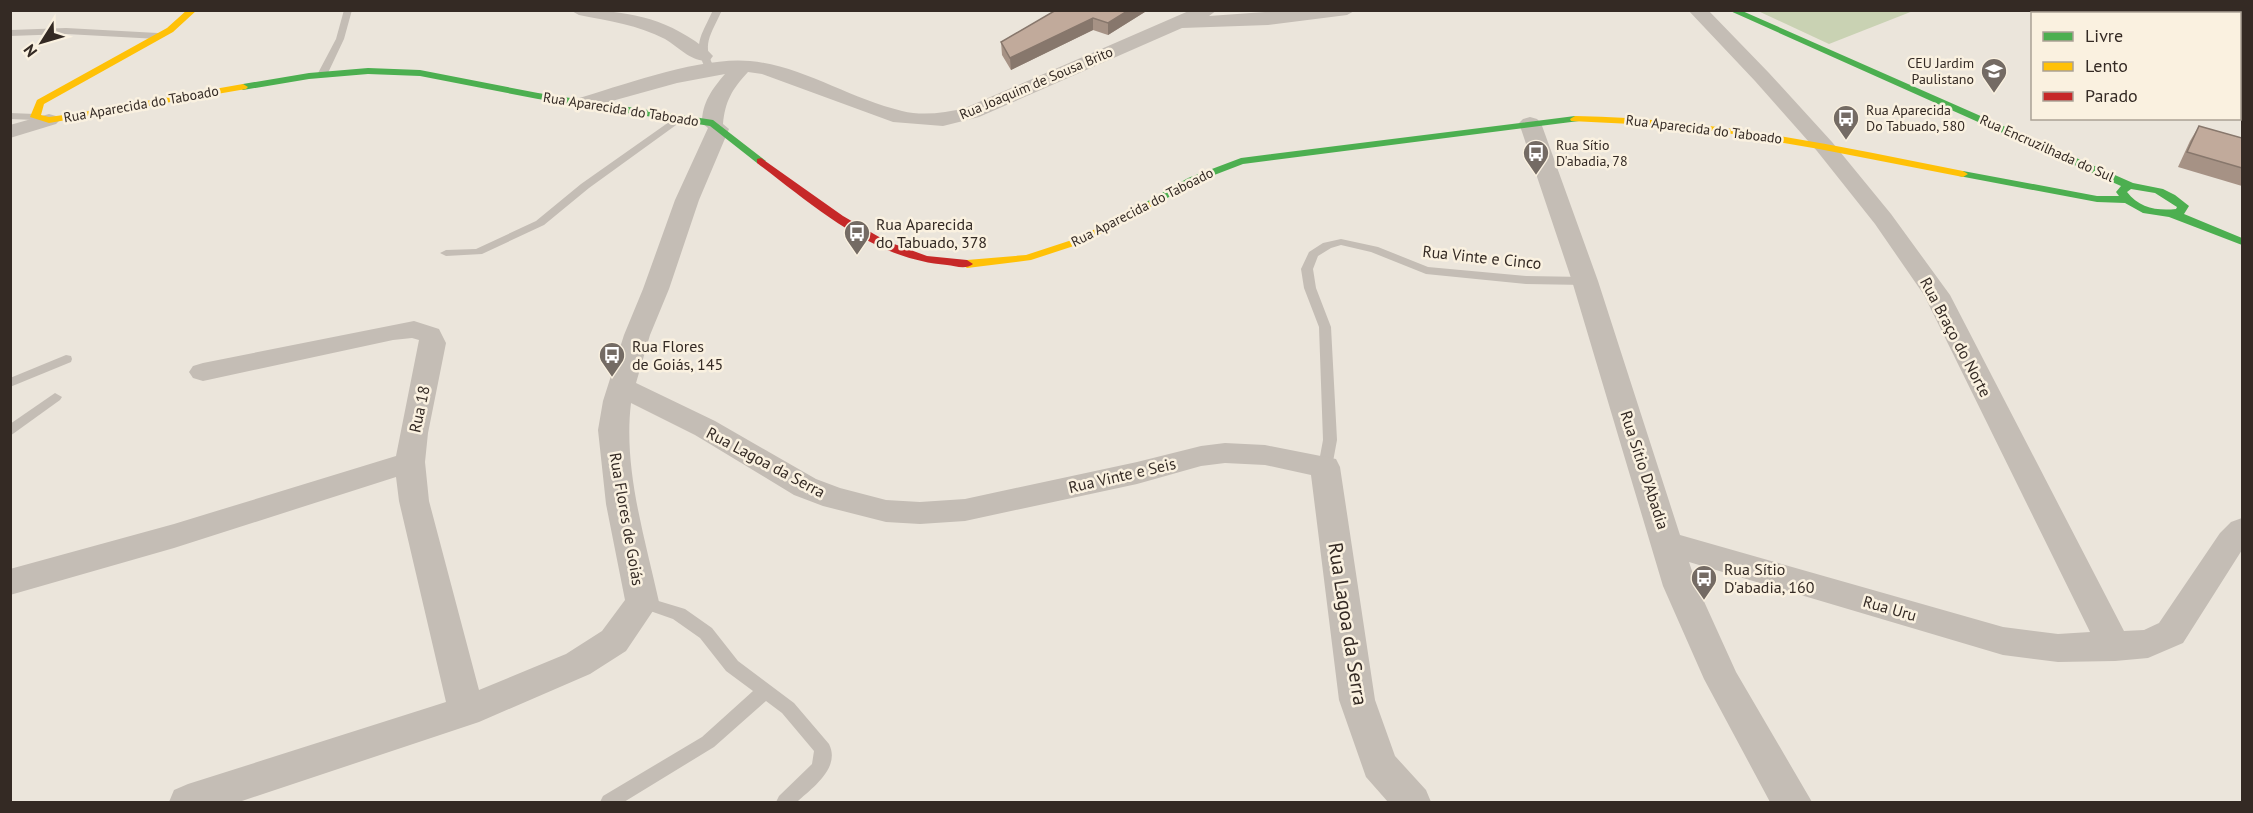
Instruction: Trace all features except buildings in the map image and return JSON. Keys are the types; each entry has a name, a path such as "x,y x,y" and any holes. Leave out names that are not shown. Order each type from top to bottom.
{"street":[{"name":"Rua Aparecida do Taboado","path":"193,10 170,30 40,102 42,119 322,75 368,71 420,73 715,126 854,228 902,252 925,259 971,264 1027,258 1082,240 1192,180 1241,161 1564,119 1626,118 1717,129 1827,147 2097,199 2127,200"},
{"path":"579,10 651,24 679,39 707,63"},
{"name":"Rua Joaquim de Sousa Brito","path":"583,104 707,63 762,67 900,118 943,120 972,112 1208,10"},
{"path":"1176,24 1268,19 1347,10"},
{"name":"Rua Braço do Norte","path":"1697,10 1827,147 1914,261 1937,295 2115,647"},
{"name":"Rua Encruzilhada do Sul","path":"1732,10 2131,186 2164,192 2174,197 2178,210"},
{"name":"Rua Flores de Goiás","path":"188,802 466,711 578,664 614,640 642,602 622,504 614,446 613,430 621,387 637,335 715,126 712,114 716,99 743,66"},
{"path":"10,132 42,119"},
{"name":"Rua Sítio D'Abadia","path":"1530,123 1585,281 1680,586 1722,679 1783,789 1793,802"},
{"path":"2131,186 2124,188 2121,192 2127,200 2151,212 2178,210 2242,228"},
{"path":"2178,210 2242,242"},
{"name":"Rua 18","path":"203,372 393,332 414,329 430,334 433,343 413,433 410,462 414,501 466,711"},
{"name":"Rua Lagoa da Serra","path":"621,387 705,428 806,487 886,511 920,513"},
{"name":"Rua Vinte e Seis","path":"920,513 965,510 1137,473 1201,456 1225,453 1265,455 1325,467"},
{"path":"10,582 174,536 410,462"},
{"name":"Rua Lagoa da Serra","path":"1325,467 1356,700 1379,765 1412,802"},
{"name":"Rua Uru","path":"1668,544 2003,641 2058,648 2115,647 2148,644 2171,633 2231,542 2242,530"}],"lane":[{"path":"322,75 340,39 348,10"},
{"path":"707,63 708,32 718,10"},
{"path":"10,33 66,31 158,36"},
{"path":"10,116 42,119"},
{"path":"446,253 478,252 540,223 585,186 679,118"},
{"name":"Rua Vinte e Cinco","path":"1325,467 1330,440 1325,327 1310,288 1307,269 1314,254 1327,245 1341,242 1374,249 1426,270 1526,280 1585,281"},
{"path":"10,383 66,359"},
{"path":"10,431 55,397"},
{"path":"642,602 691,621 706,633 732,666 788,708 823,749 820,768 785,802"},
{"path":"609,802 708,742 765,691"}],"green space":[{"path":"1758,11 1913,11 1829,44"},
{"path":"2093,11 2242,11 2242,53 2241,12"}],"traffic: fast":[{"path":"1732,10 2131,186"},
{"path":"243,87 309,76 368,71 420,73 538,96 713,123 761,161"},
{"path":"1147,205 1192,180 1241,161 1575,119"},
{"path":"1963,174 2097,199 2126,200"},
{"path":"2131,186 2159,191 2183,206 2180,212 2172,213 2155,213 2139,208 2126,199 2121,192 2124,188 2131,186"},
{"path":"2173,214 2242,242"}],"traffic: slow":[{"path":"193,10 170,30 40,102 35,117 49,120 78,116 243,87"},
{"path":"1575,119 1672,123 1721,129 1963,174"},
{"path":"967,264 1027,258 1082,240 1147,205"}],"traffic: jam":[{"path":"761,161 839,219 882,244 926,259 967,264"}],"place":[{"name":"CEU Jardim Paulistano","path":"1994,94"},
{"name":"Rua Aparecida Do Tabuado, 580","path":"1846,141"},
{"name":"Rua Sítio D'abadia, 78","path":"1536,176"},
{"name":"Rua Aparecida do Tabuado, 378","path":"857,256"},
{"name":"Rua Flores de Goiás, 145","path":"612,378"},
{"name":"Rua Sítio D'abadia, 160","path":"1704,601"}]}
